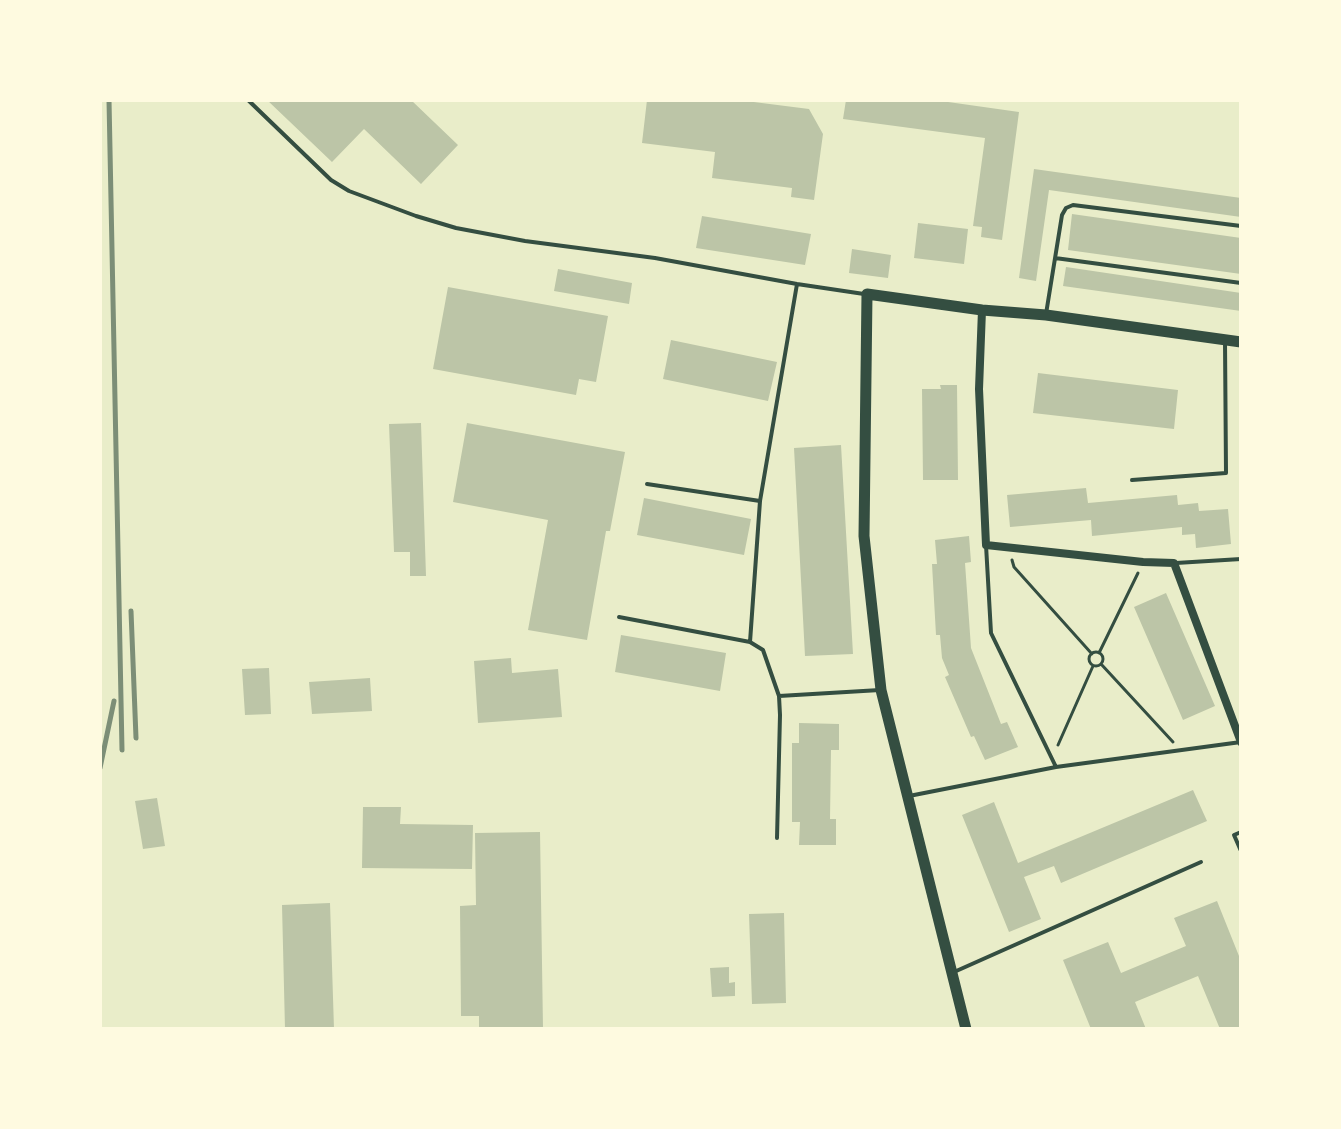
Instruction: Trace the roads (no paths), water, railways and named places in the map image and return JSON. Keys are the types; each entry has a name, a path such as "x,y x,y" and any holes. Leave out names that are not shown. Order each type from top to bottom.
{"street":[{"path":"966,1029 881,690 864,536 867,294 1241,342"},
{"path":"982,310 979,389 986,545 1174,563 1241,742"}],"lane":[{"path":"248,100 331,180 349,191 416,216 456,228 525,241 655,258 867,294"},
{"path":"1046,315 1062,215 1066,208 1073,205 1241,226"},
{"path":"1055,258 1241,283"},
{"path":"750,642 760,501 797,284"},
{"path":"1132,480 1226,473 1225,340"},
{"path":"647,484 760,501"},
{"path":"986,545 991,633 1056,767"},
{"path":"1174,563 1241,559"},
{"path":"619,617 750,642 763,650 779,696 777,838"},
{"path":"779,696 881,690"},
{"path":"909,796 1056,767 1241,742"},
{"path":"1241,832 1234,835 1241,851"},
{"path":"952,973 1201,862"}],"railway":[{"path":"109,100 122,750"},
{"path":"131,611 136,738"},
{"path":"100,768 114,701"}]}
